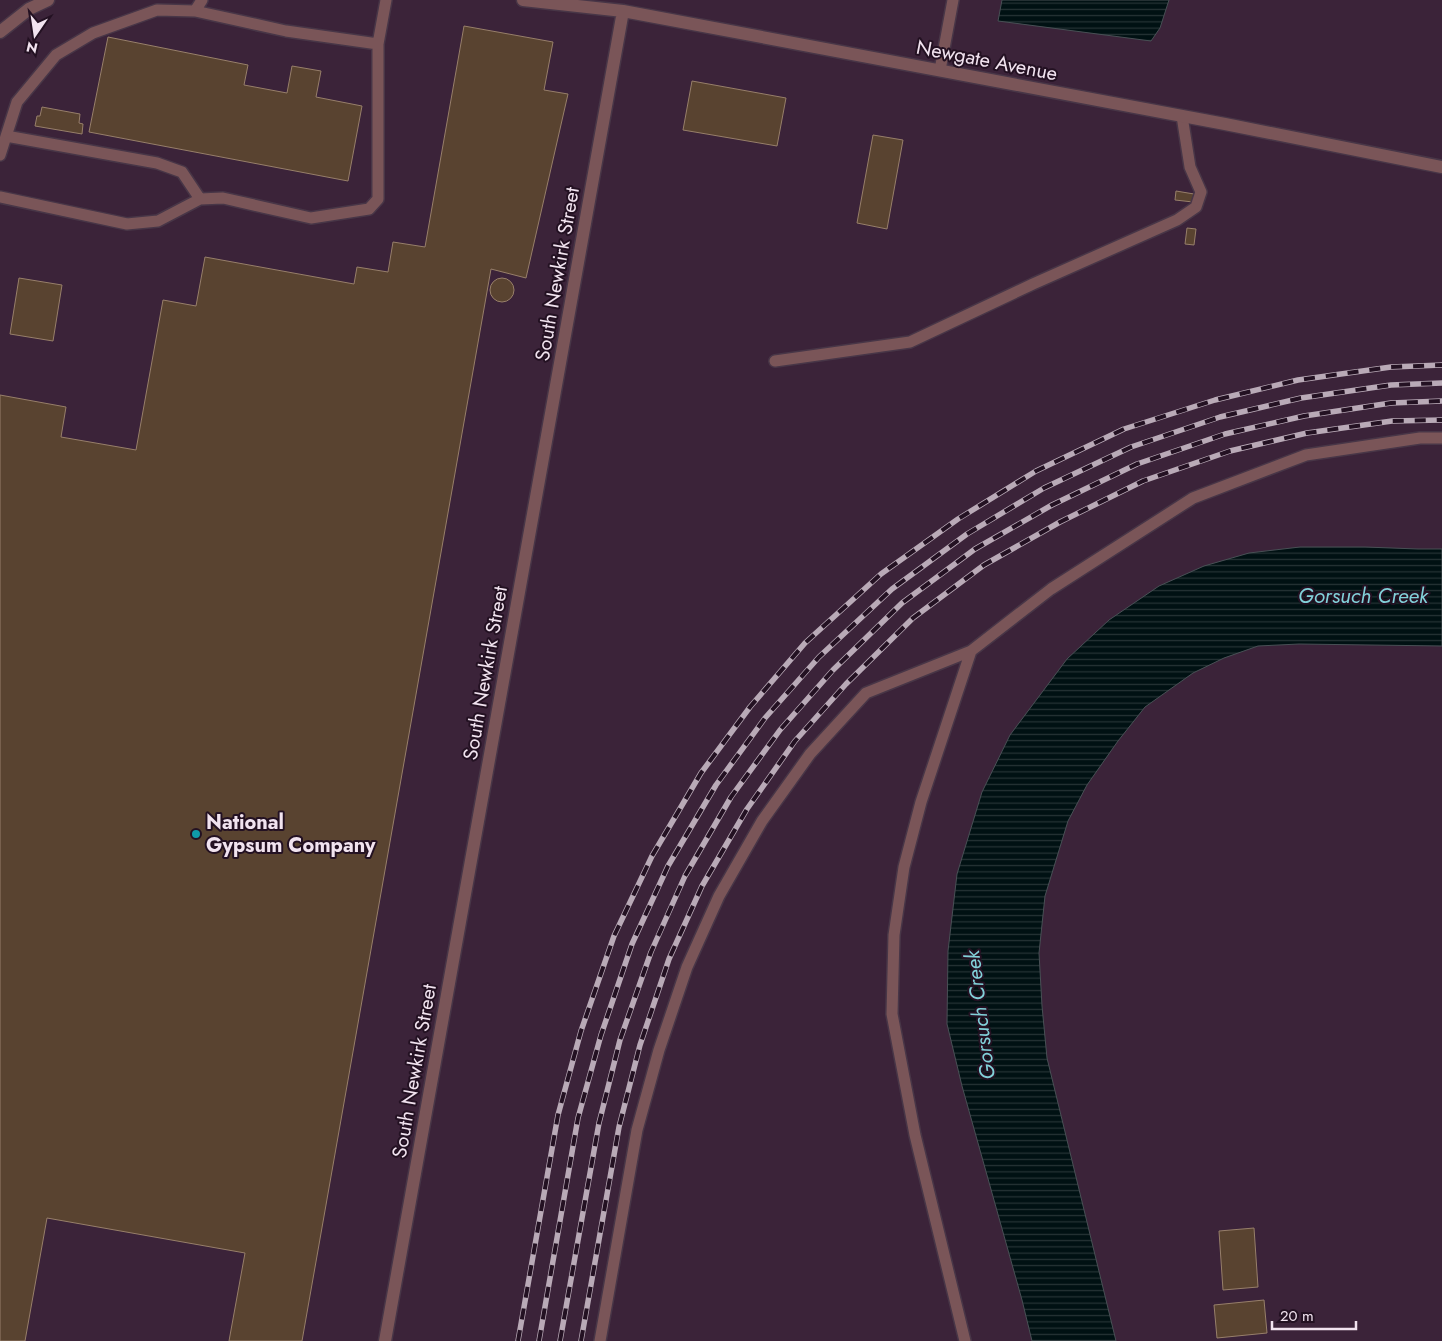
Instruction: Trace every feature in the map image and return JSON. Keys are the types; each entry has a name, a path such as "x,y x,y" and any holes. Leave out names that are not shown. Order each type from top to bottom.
{"street":[{"path":"0,32 29,9 48,0"},
{"name":"Newgate Avenue","path":"523,0 623,11 1442,167"},
{"name":"South Newkirk Street","path":"385,1341 623,11"}],"lane":[{"path":"195,11 202,0"},
{"path":"0,196 127,224 158,221 200,199 223,198 311,218 368,209 378,199 378,44 386,0"},
{"path":"940,70 953,0"},
{"path":"0,155 17,102 56,55 93,33 157,10 195,11 286,31 378,44"},
{"path":"775,361 910,342 1033,284 1177,220 1196,207 1200,192 1190,167 1182,116"},
{"path":"6,136 157,163 182,172 200,199"},
{"path":"600,1341 637,1130 687,967 719,896 762,821 810,754 866,694 971,651 1050,589 1193,498 1306,455 1420,438 1442,438"},
{"path":"965,1341 915,1136 892,1014 894,935 904,867 921,802 971,651"}],"shaded area":[{"path":"0,0 1002,0 999,20 1160,28 1169,0 1442,0 1442,1341 0,1341"}],"water":[{"path":"1002,0 1169,0 1160,28 1151,41 998,21"},
{"name":"Gorsuch Creek","path":"1300,547 1442,549 1442,646 1299,644 1258,646 1224,658 1193,673 1145,707 1087,785 1068,821 1045,896 1039,953 1047,1058 1116,1341 1032,1341 962,1086 947,1024 948,951 957,874 982,792 1010,735 1067,659 1109,620 1159,586 1204,566 1249,553"}],"building":[{"name":"National Gypsum Company","path":"464,26 553,42 544,90 568,94 526,278 491,269 302,1341 229,1341 245,1253 47,1218 25,1341 0,1341 0,395 66,407 61,437 136,450 163,300 196,306 205,257 354,284 357,267 388,272 393,242 425,247"},
{"path":"108,37 248,65 244,85 287,93 292,66 321,71 316,97 362,106 348,181 89,132"},
{"path":"692,81 786,98 777,146 683,130"},
{"path":"42,107 80,114 79,123 83,124 82,134 35,126 37,116 40,116"},
{"path":"873,135 903,140 887,229 857,223"},
{"path":"1176,191 1194,194 1193,202 1175,200"},
{"path":"1187,228 1196,229 1194,245 1185,244"},
{"path":"19,278 62,285 53,341 10,334"},
{"path":"502,278 511,281 514,290 511,299 502,302 493,299 490,290 493,281"},
{"path":"1254,1228 1258,1287 1223,1290 1219,1231"},
{"path":"1264,1300 1267,1333 1217,1338 1214,1305"}],"railway":[{"path":"518,1341 558,1115 581,1031 614,936 652,856 701,773 750,707 805,643 881,574 958,519 1036,471 1124,429 1215,400 1298,380 1391,367 1442,365"},
{"path":"539,1341 578,1118 601,1035 632,944 668,866 716,785 765,718 819,657 892,589 967,534 1044,488 1131,447 1220,417 1301,398 1391,385 1442,383"},
{"path":"560,1341 599,1123 620,1040 651,952 685,876 731,797 780,730 833,670 902,603 975,549 1052,505 1137,464 1225,434 1304,416 1391,403 1442,401"},
{"path":"581,1341 619,1127 640,1045 669,959 702,886 747,809 795,741 846,684 913,618 984,565 1060,522 1143,481 1230,451 1307,433 1392,421 1442,420"}],"place":[{"name":"National Gypsum Company","path":"196,834"}]}
